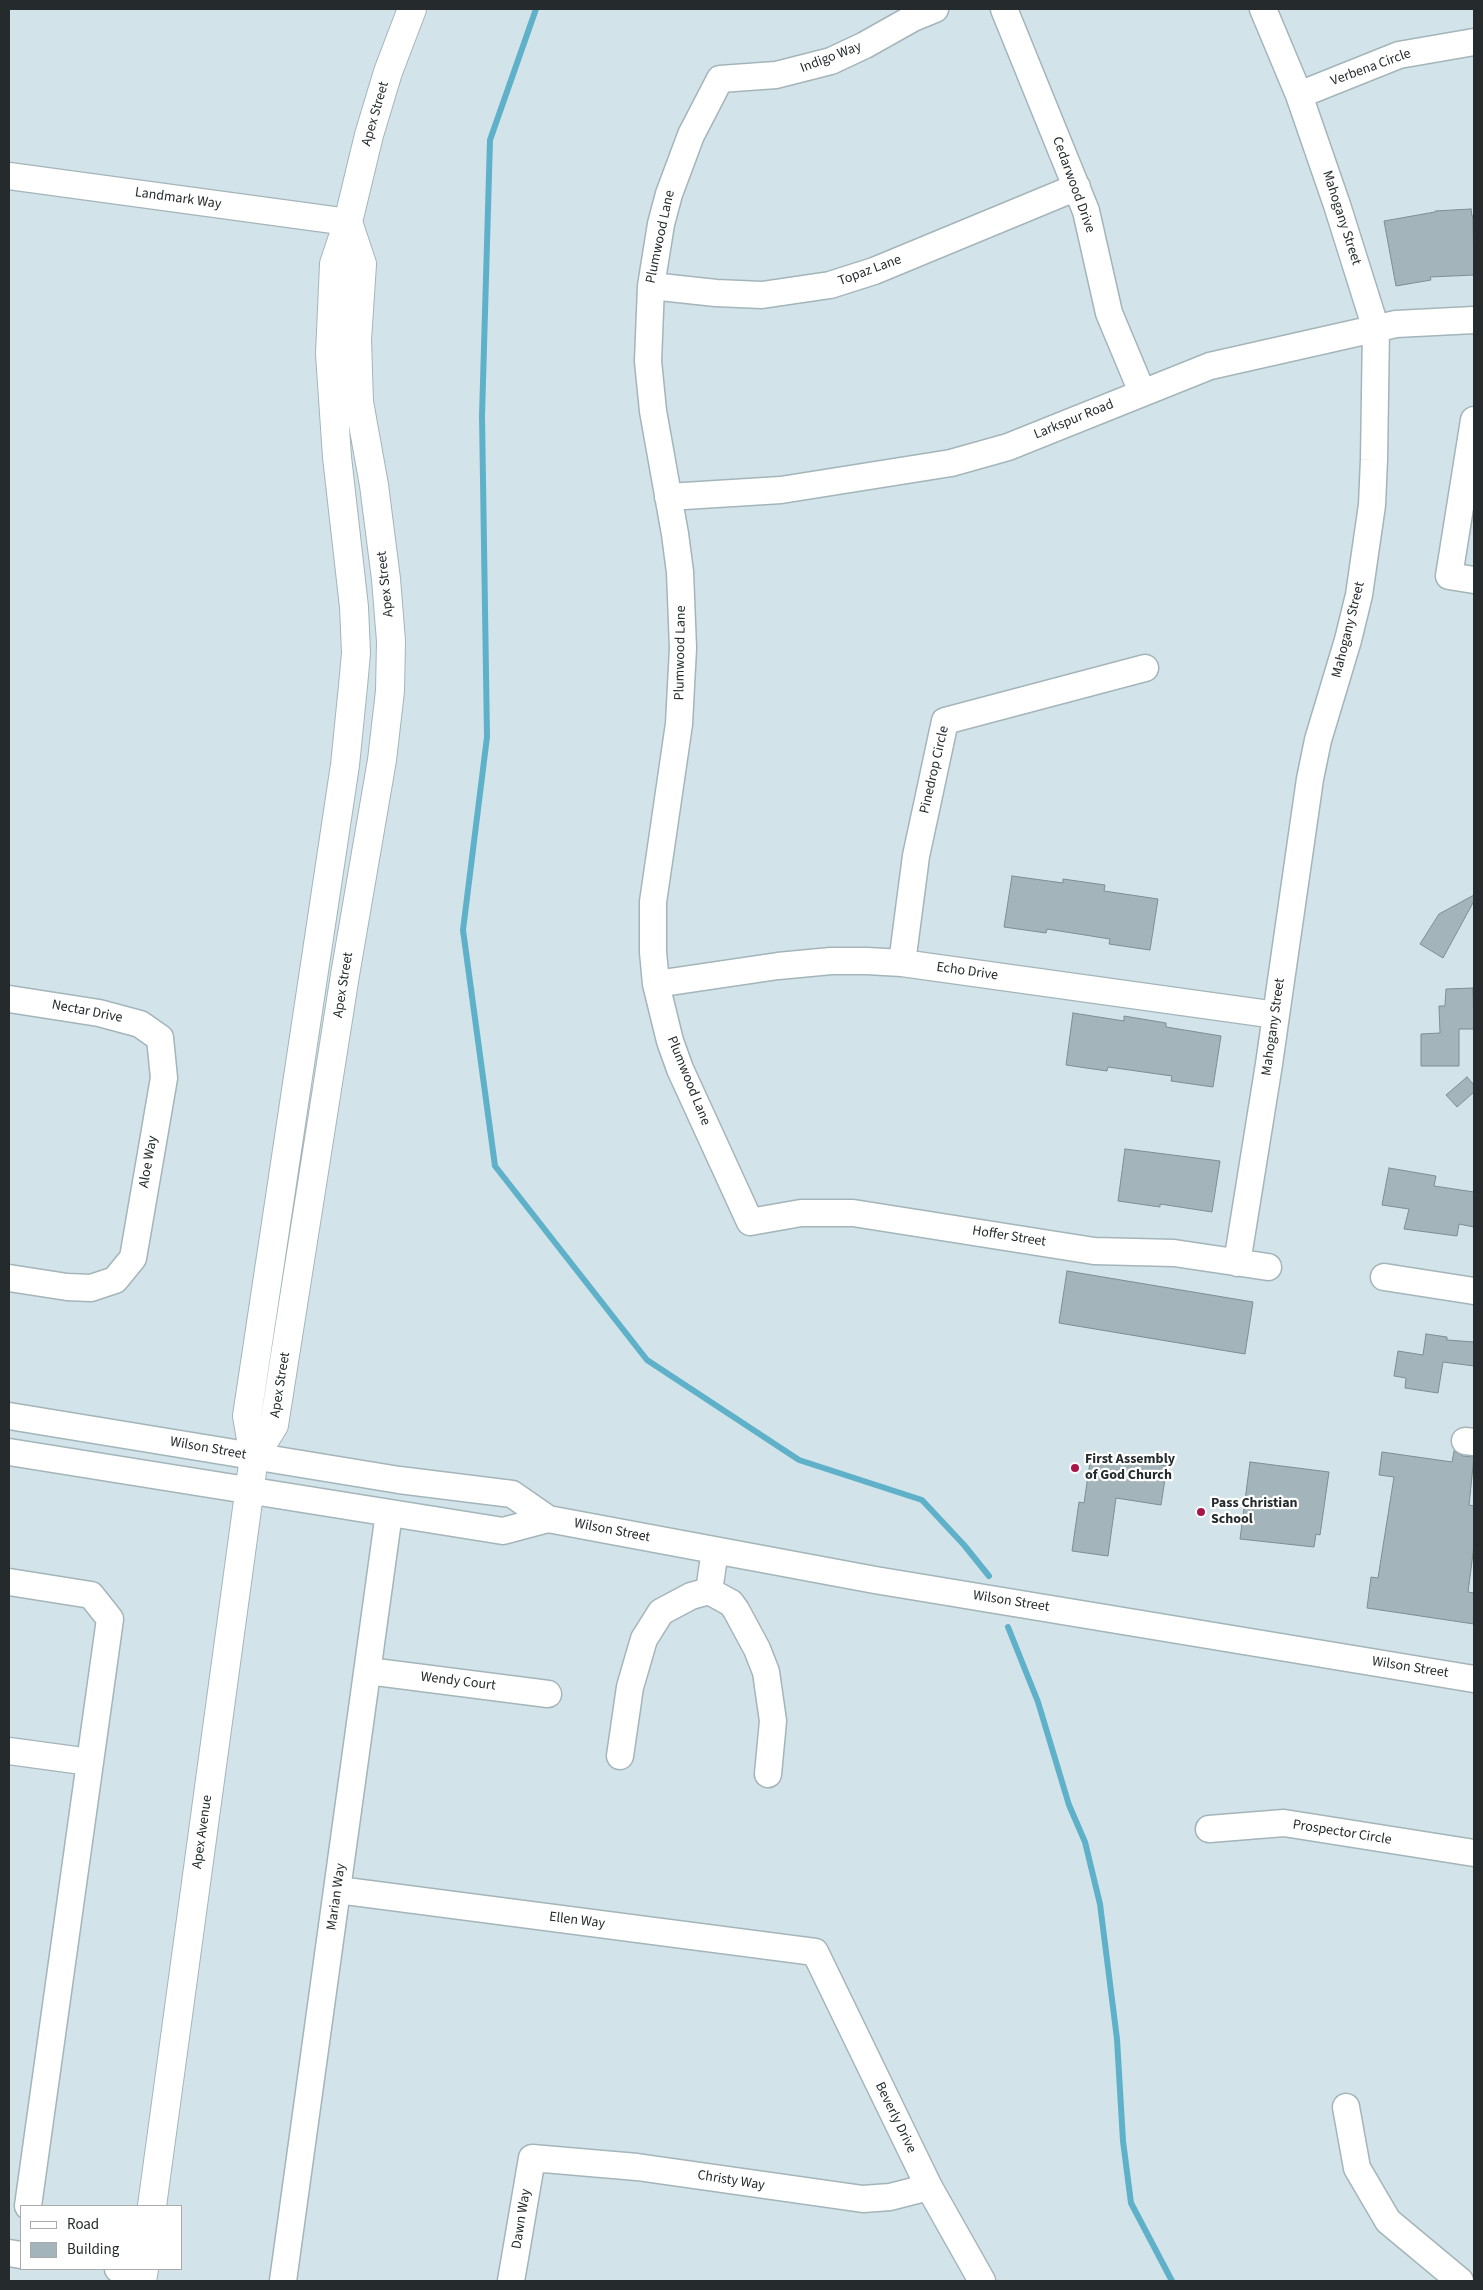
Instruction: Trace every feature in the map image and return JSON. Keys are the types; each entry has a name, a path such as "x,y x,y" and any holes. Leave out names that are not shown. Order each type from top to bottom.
{"main road":[{"name":"Apex Street","path":"254,1457 247,1416 344,775 356,653 354,606 336,447 330,354 334,264 348,222 369,135 388,72 412,9"},
{"name":"Apex Street","path":"254,1457 274,1425 345,975 382,760 390,691 390,641 386,579 374,485 359,402 357,340 362,264 348,222"},
{"name":"Apex Avenue","path":"152,2205 254,1457"}],"street":[{"name":"Indigo Way","path":"720,79 776,75 831,60 865,45 913,18 935,9"},
{"name":"Cedarwood Drive","path":"1004,9 1077,187 1092,230 1100,282 1109,313 1142,392"},
{"name":"Mahogany Street","path":"1237,1262 1276,1015 1310,779 1318,740 1353,622 1366,550 1374,460 1376,328 1337,205 1298,95 1263,9"},
{"name":"Verbena Circle","path":"1298,95 1399,55 1474,42"},
{"name":"Plumwood Lane","path":"720,79 698,120 679,164 661,224 651,286 648,361 653,411 680,572 683,648 679,724 653,902 653,952 656,984 670,1041 680,1069 750,1222"},
{"name":"Landmark Way","path":"9,176 348,222"},
{"name":"Topaz Lane","path":"651,286 716,293 762,295 830,285 874,271 1077,187"},
{"name":"Larkspur Road","path":"668,497 781,490 950,463 1008,447 1210,366 1396,324 1474,320"},
{"path":"1474,420 1449,576 1474,580"},
{"name":"Pinedrop Circle","path":"902,963 916,856 945,721 1145,668"},
{"name":"Echo Drive","path":"656,984 831,960 902,963 1276,1015"},
{"name":"Nectar Drive","path":"9,998 107,1015 140,1024 160,1038"},
{"name":"Aloe Way","path":"9,1278 67,1287 91,1288 114,1280 133,1258 164,1078 160,1038"},
{"name":"Hoffer Street","path":"750,1222 801,1212 853,1213 1094,1251 1174,1253 1268,1267"},
{"path":"1384,1277 1474,1291"},
{"name":"Wilson Street","path":"9,1416 399,1480 512,1494 548,1520"},
{"name":"Wilson Street","path":"9,1452 503,1532 548,1520 875,1580 1474,1679"},
{"name":"Marian Way","path":"284,2281 389,1513"},
{"path":"709,1591 715,1550"},
{"path":"9,1582 91,1595 110,1618 28,2205"},
{"path":"620,1756 630,1686 644,1640 661,1612 691,1596 709,1591 730,1603 736,1610 757,1649 766,1672 773,1721 768,1774"},
{"name":"Wendy Court","path":"368,1670 548,1694"},
{"path":"9,1751 90,1762"},
{"name":"Prospector Circle","path":"1209,1829 1284,1824 1474,1854"},
{"name":"Ellen Way","path":"338,1890 815,1952"},
{"name":"Beverly Drive","path":"815,1952 928,2187 982,2281"},
{"path":"1346,2108 1357,2168 1388,2221 1460,2281"},
{"name":"Christy Way","path":"532,2158 637,2167 863,2199 890,2197 928,2187"},
{"name":"Dawn Way","path":"512,2281 532,2158"}],"building":[{"path":"1471,209 1473,216 1474,275 1430,277 1431,280 1396,286 1384,221 1435,211"},
{"path":"1012,876 1063,883 1063,879 1105,885 1104,891 1158,899 1150,950 1109,944 1110,939 1047,929 1046,933 1004,927"},
{"path":"1474,895 1474,901 1443,958 1420,944 1439,914"},
{"path":"1473,988 1474,1029 1459,1029 1459,1066 1421,1066 1421,1034 1440,1033 1439,1006 1445,1006 1446,989"},
{"path":"1073,1013 1124,1021 1124,1016 1166,1023 1166,1027 1221,1036 1213,1087 1171,1081 1172,1076 1108,1067 1107,1071 1066,1065"},
{"path":"1467,1077 1474,1085 1474,1092 1457,1107 1446,1095"},
{"path":"1125,1149 1220,1161 1212,1212 1160,1204 1160,1207 1118,1201"},
{"path":"1389,1168 1436,1176 1434,1186 1474,1192 1474,1227 1459,1224 1457,1236 1404,1229 1409,1209 1382,1205"},
{"path":"1067,1271 1253,1302 1245,1354 1059,1323"},
{"path":"1426,1334 1447,1337 1447,1340 1474,1342 1474,1366 1443,1362 1438,1393 1405,1388 1406,1378 1394,1376 1398,1351 1423,1355"},
{"path":"1454,1451 1463,1456 1474,1457 1469,1505 1474,1506 1474,1546 1468,1592 1474,1593 1474,1624 1367,1608 1371,1577 1378,1578 1394,1477 1379,1475 1382,1452 1452,1462"},
{"path":"1091,1455 1167,1466 1161,1505 1116,1498 1108,1556 1072,1551 1079,1502 1084,1503"},
{"path":"1250,1462 1329,1472 1320,1535 1316,1534 1314,1547 1240,1539"}],"waterway":[{"path":"536,9 490,140 482,416 487,737 463,930 495,1166 647,1360 799,1460 922,1500 964,1545 989,1576"},
{"path":"1008,1627 1038,1702 1069,1805 1085,1842 1100,1904 1117,2039 1123,2141 1131,2203 1172,2281"}],"place":[{"name":"First Assembly of God Church","path":"1075,1468"},
{"name":"Pass Christian School","path":"1201,1512"}]}
